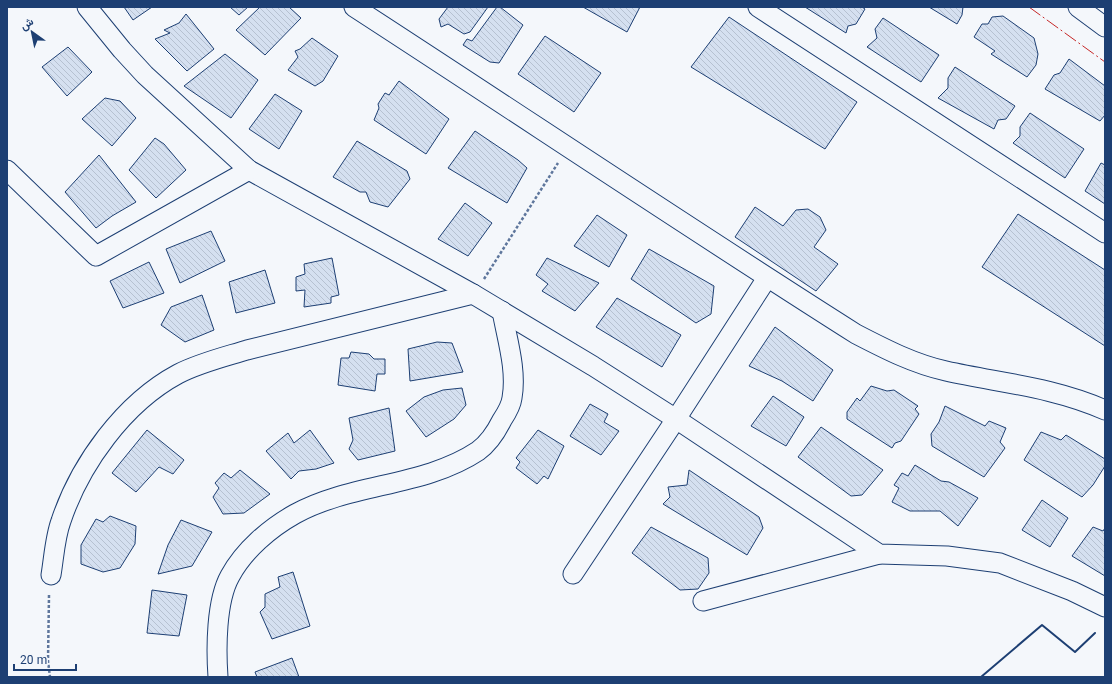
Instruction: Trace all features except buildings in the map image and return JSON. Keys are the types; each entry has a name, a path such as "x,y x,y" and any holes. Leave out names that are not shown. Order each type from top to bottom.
{"street":[{"path":"88,7 122,50 145,75 249,170 502,311 676,419 879,554"},
{"path":"354,7 767,278 856,334 917,363 945,371 1051,392 1105,410"},
{"path":"758,7 1105,233"},
{"path":"1078,7 1105,26"},
{"path":"7,170 96,256 249,170"},
{"path":"573,574 767,278"},
{"path":"51,575 61,521 77,485 102,442 126,414 150,393 178,374 210,361 247,350 473,294"},
{"path":"218,677 219,614 229,576 252,547 267,533 295,514 323,502 439,470 478,450 495,434 506,415 512,398 512,365 502,311"},
{"path":"703,601 879,554 946,556 1000,563 1072,591 1105,607"}],"path":[{"path":"473,294 568,146"},
{"path":"50,677 48,615 51,575"}],"wall":[{"path":"981,677 1042,625 1075,652 1095,633"}],"power":[{"path":"1029,7 1105,62"}]}
